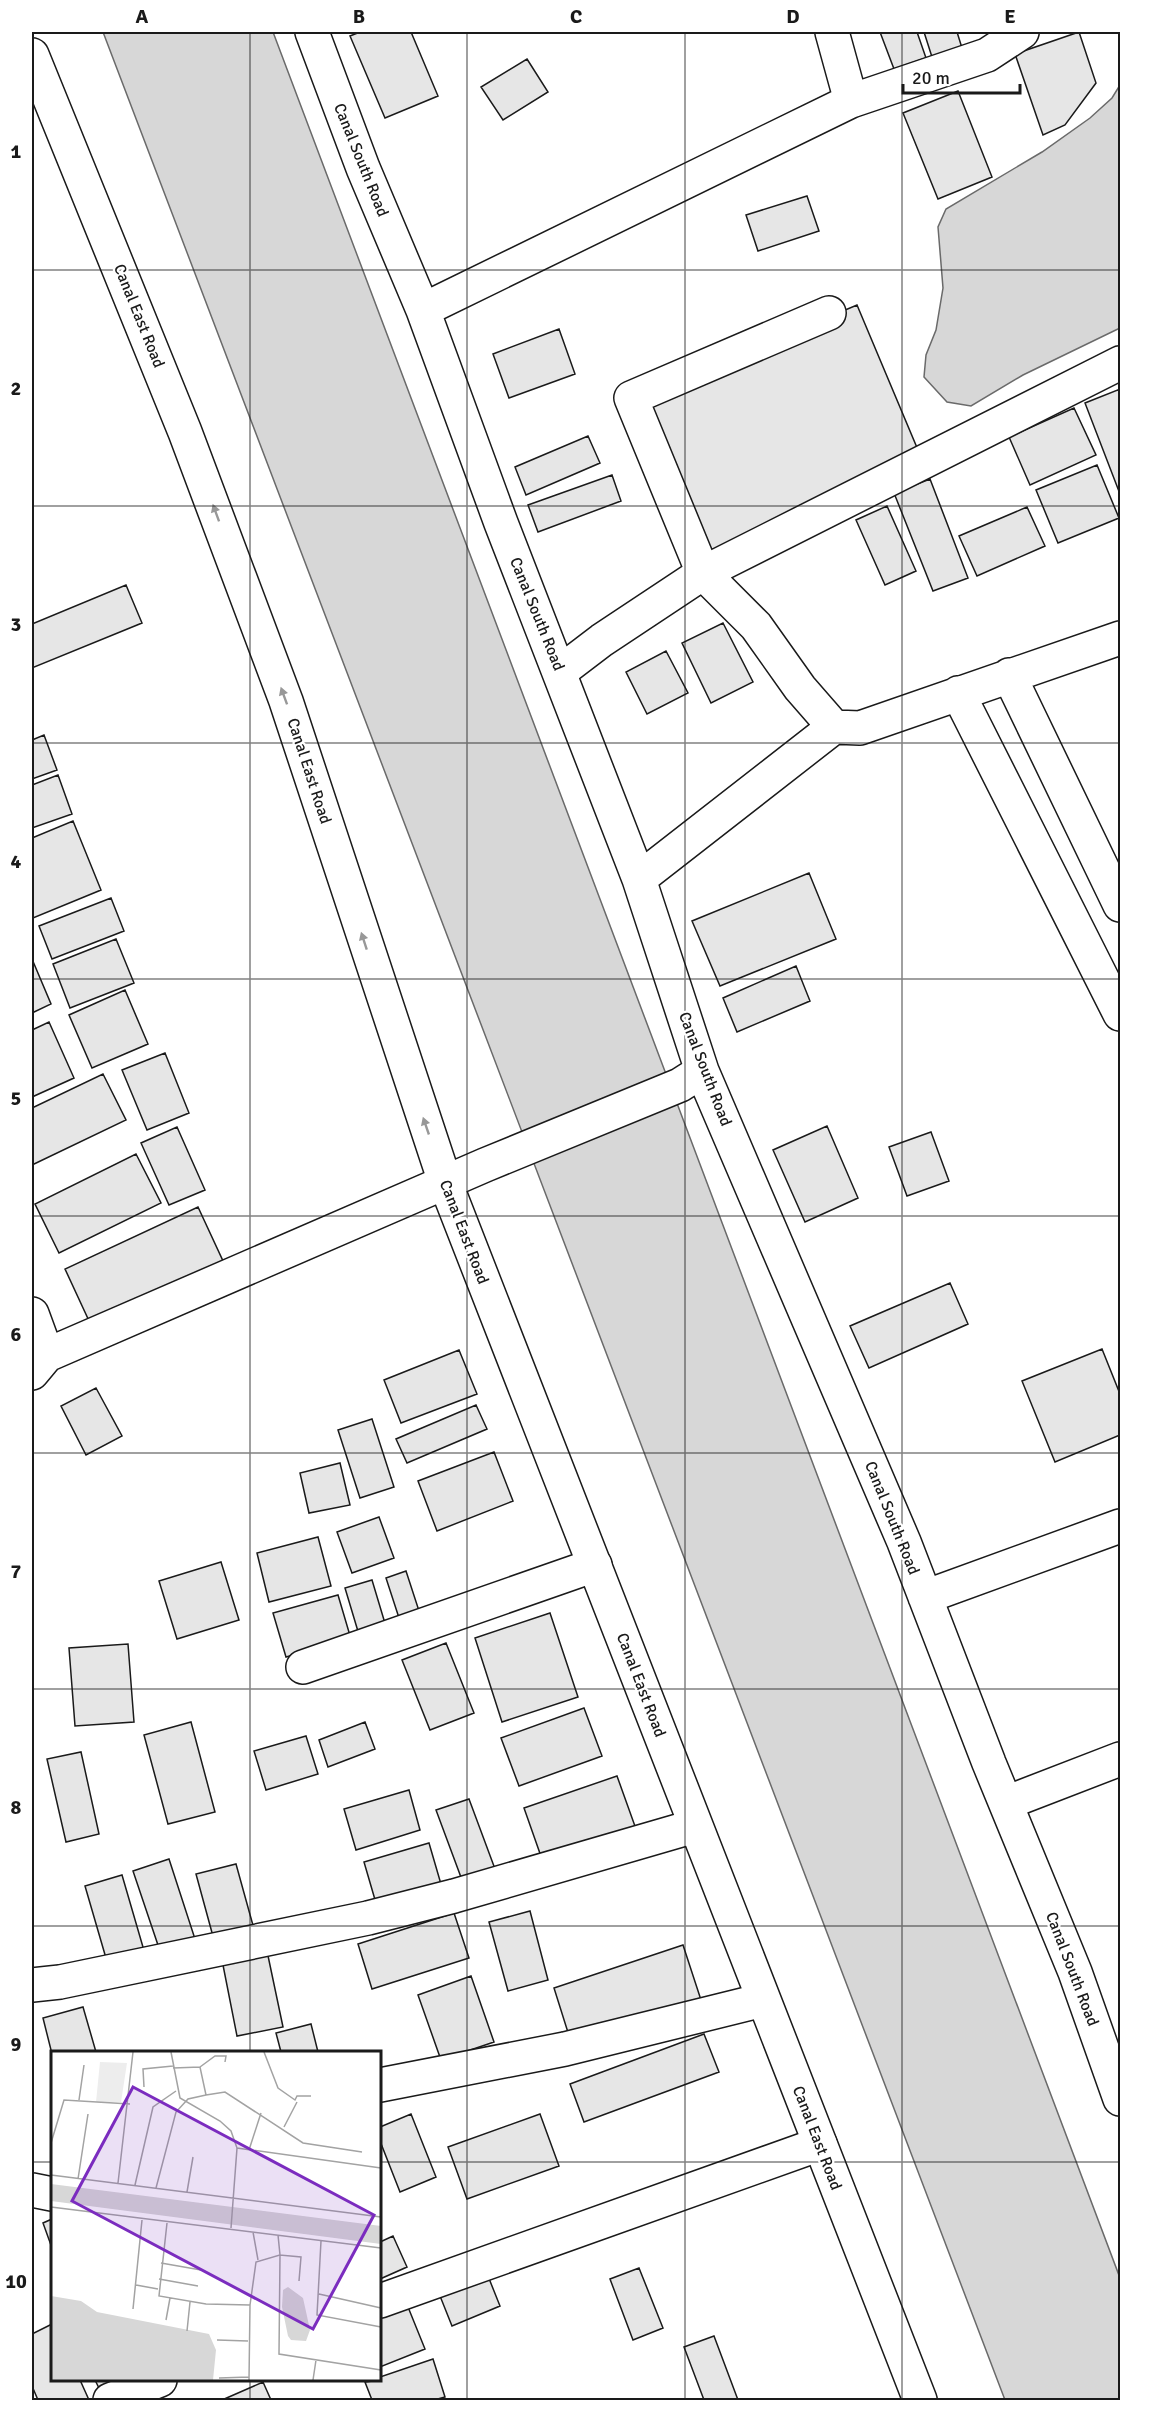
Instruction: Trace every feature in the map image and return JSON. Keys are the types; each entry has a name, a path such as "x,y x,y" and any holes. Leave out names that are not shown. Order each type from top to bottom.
{"street":[{"name":"Canal South Road","path":"312,32 363,168 423,310 501,523 639,879 691,1078 818,1339 1075,1972 1120,2098"},
{"path":"832,32 851,101"},
{"path":"423,310 851,101 987,55 1022,32"},
{"name":"Canal East Road","path":"32,55 186,432 282,690 445,1182 920,2400"},
{"path":"829,313 631,398 703,573 756,626 800,688 834,728"},
{"path":"560,672 602,640 703,573 1120,363"},
{"path":"639,879 834,728 860,728 1120,638"},
{"path":"1009,675 1120,905"},
{"path":"958,693 1120,1014"},
{"path":"32,1314 39,1364 445,1182 691,1078"},
{"path":"925,1598 1120,1526"},
{"path":"303,1667 595,1565"},
{"path":"1006,1803 1120,1759"},
{"path":"32,1985 60,1982 368,1918 454,1896 695,1826"},
{"path":"381,2085 565,2049 763,2000"},
{"path":"381,2301 820,2144"},
{"path":"32,2190 51,2194"},
{"path":"110,2400 156,2388"}],"shaded area":[{"path":"103,32 273,32 1120,2278 1120,2400 1005,2400"},
{"path":"1120,85 1120,328 1023,375 971,406 947,402 924,377 926,355 936,330 943,288 938,227 946,209 1042,152 1090,118 1112,98"}],"building":[{"path":"360,32 411,32 438,96 385,118 350,36"},
{"path":"880,32 917,32 926,58 894,69"},
{"path":"924,32 957,32 962,48 932,57"},
{"path":"1079,32 1096,83 1065,125 1043,135 1015,54"},
{"path":"527,59 548,92 503,120 481,87"},
{"path":"958,91 992,177 938,199 903,113"},
{"path":"807,196 819,231 758,251 746,215"},
{"path":"857,305 923,462 712,561 637,398"},
{"path":"559,329 575,374 509,398 493,354"},
{"path":"1120,389 1120,494 1085,403"},
{"path":"1074,408 1096,455 1030,485 1009,437"},
{"path":"588,436 600,463 526,495 515,467"},
{"path":"1097,465 1119,518 1058,543 1036,490"},
{"path":"612,475 621,501 538,532 528,505"},
{"path":"930,479 968,578 933,591 894,493"},
{"path":"887,506 916,571 885,585 856,520"},
{"path":"1027,507 1045,546 977,576 959,536"},
{"path":"126,585 142,623 32,668 32,624"},
{"path":"723,623 753,682 711,703 682,643"},
{"path":"666,651 688,693 647,714 626,672"},
{"path":"44,735 57,770 32,779 32,740"},
{"path":"58,775 72,814 32,828 32,785"},
{"path":"73,821 101,890 33,918 32,838"},
{"path":"809,873 836,939 720,986 692,921"},
{"path":"111,898 124,931 52,959 39,926"},
{"path":"116,939 134,983 70,1008 53,964"},
{"path":"32,959 51,1004 32,1013"},
{"path":"796,966 810,1001 737,1032 723,998"},
{"path":"125,990 148,1044 92,1068 69,1015"},
{"path":"49,1022 74,1078 32,1097 32,1030"},
{"path":"165,1053 189,1113 147,1130 122,1070"},
{"path":"103,1074 126,1120 32,1165 32,1108"},
{"path":"827,1126 858,1198 805,1222 773,1150"},
{"path":"177,1127 205,1190 169,1205 141,1143"},
{"path":"931,1132 949,1181 907,1196 889,1147"},
{"path":"136,1154 161,1203 59,1253 35,1204"},
{"path":"198,1207 223,1261 90,1323 65,1269"},
{"path":"950,1283 968,1324 869,1368 850,1326"},
{"path":"1102,1349 1120,1394 1120,1435 1055,1462 1022,1381"},
{"path":"459,1350 477,1394 401,1423 384,1380"},
{"path":"96,1388 122,1436 86,1455 61,1406"},
{"path":"476,1405 487,1429 407,1463 396,1439"},
{"path":"372,1419 394,1487 360,1498 338,1430"},
{"path":"494,1452 513,1501 437,1531 418,1481"},
{"path":"340,1463 350,1505 309,1513 300,1473"},
{"path":"379,1517 394,1558 352,1573 337,1532"},
{"path":"318,1537 331,1586 269,1602 257,1553"},
{"path":"221,1562 239,1620 177,1639 159,1581"},
{"path":"406,1571 421,1617 401,1624 386,1578"},
{"path":"372,1580 387,1630 360,1638 345,1588"},
{"path":"338,1595 351,1639 286,1657 273,1613"},
{"path":"550,1613 578,1697 502,1722 475,1638"},
{"path":"446,1643 474,1713 430,1730 402,1660"},
{"path":"128,1644 134,1722 75,1726 69,1648"},
{"path":"584,1708 602,1756 519,1786 501,1738"},
{"path":"191,1722 215,1812 168,1824 144,1735"},
{"path":"365,1722 375,1749 328,1767 319,1740"},
{"path":"306,1736 318,1774 266,1790 254,1751"},
{"path":"81,1752 99,1834 66,1842 47,1759"},
{"path":"617,1776 636,1829 543,1862 524,1808"},
{"path":"409,1790 420,1830 356,1850 344,1809"},
{"path":"469,1799 498,1877 465,1888 436,1810"},
{"path":"429,1843 443,1891 378,1910 364,1862"},
{"path":"169,1859 195,1939 160,1951 133,1871"},
{"path":"236,1864 254,1929 214,1940 196,1874"},
{"path":"122,1875 145,1954 108,1965 85,1886"},
{"path":"530,1911 548,1980 508,1991 489,1922"},
{"path":"454,1913 469,1958 372,1989 358,1944"},
{"path":"683,1945 701,2000 571,2042 554,1988"},
{"path":"267,1951 283,2027 237,2036 222,1960"},
{"path":"471,1976 494,2042 441,2060 418,1995"},
{"path":"83,2007 96,2051 51,2051 43,2018"},
{"path":"311,2024 318,2051 281,2051 276,2033"},
{"path":"704,2034 719,2072 584,2122 570,2084"},
{"path":"411,2114 436,2177 400,2192 381,2144 381,2127"},
{"path":"540,2114 559,2166 467,2199 448,2147"},
{"path":"51,2219 51,2245 43,2223"},
{"path":"393,2236 407,2267 381,2279 381,2242"},
{"path":"639,2268 663,2328 633,2340 610,2279"},
{"path":"488,2276 500,2306 452,2326 440,2296"},
{"path":"408,2307 425,2349 381,2367 381,2318"},
{"path":"51,2324 51,2381 80,2381 89,2400 38,2400 32,2386 32,2334"},
{"path":"714,2336 738,2400 704,2400 684,2347"},
{"path":"433,2359 445,2397 434,2400 372,2400 365,2382 381,2381 381,2377"},
{"path":"96,2381 131,2381 102,2394"},
{"path":"263,2382 271,2400 222,2400"}]}
